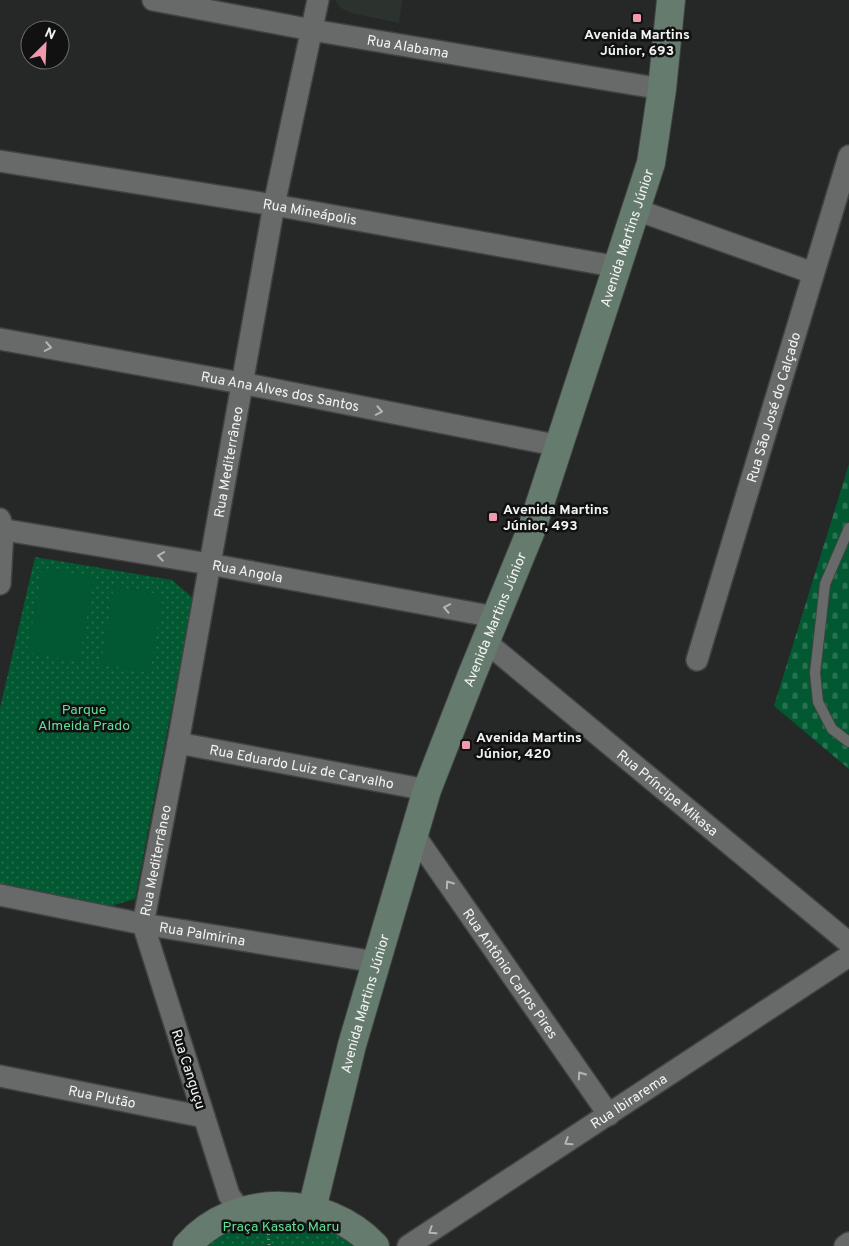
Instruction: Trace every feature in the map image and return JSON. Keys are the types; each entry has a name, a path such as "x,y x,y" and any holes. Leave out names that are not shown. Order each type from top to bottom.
{"street":[{"name":"Rua Alabama","path":"153,0 312,30 662,89"},
{"name":"Rua Mediterrâneo","path":"143,924 178,743 274,205 318,0"},
{"name":"Avenida Martins Júnior","path":"312,1209 352,1045 413,833 427,790 532,528 651,163 662,89 671,0"},
{"name":"Rua São José do Calçado","path":"697,660 849,156"},
{"name":"Rua Mineápolis","path":"0,161 274,205 618,267"},
{"path":"637,210 813,273"},
{"name":"Rua Ana Alves dos Santos","path":"0,338 560,446"},
{"path":"0,584 1,526"},
{"name":"Rua Angola","path":"1,526 495,617"},
{"name":"Rua Príncipe Mikasa","path":"486,642 849,943"},
{"name":"Rua Eduardo Luiz de Carvalho","path":"178,743 427,790"},
{"name":"Rua Antônio Carlos Pires","path":"413,833 609,1115"},
{"name":"Rua Palmirina","path":"0,895 143,924 376,962"},
{"name":"Rua Canguçu","path":"143,924 229,1195 241,1212"},
{"name":"Rua Ibirarema","path":"408,1246 849,956"},
{"name":"Rua Plutão","path":"0,1076 204,1117"},
{"path":"187,1246 213,1224 241,1212 268,1206 284,1205 326,1213 348,1224 375,1246"},
{"path":"845,1246 849,1244"}],"lane":[{"path":"849,528 825,584 815,673 818,702 832,729 849,742"}],"shaded area":[{"path":"335,0 402,0 399,23 351,13 341,8"}],"green space":[{"path":"849,464 849,769 774,706"},
{"name":"Parque Almeida Prado","path":"35,557 172,580 193,598 135,899 104,908 0,885 0,708"},
{"path":"43,568 94,577 79,662 27,652"},
{"path":"114,586 163,595 150,673 101,664"},
{"name":"Praça Kasato Maru","path":"268,1206 375,1246 187,1246"}],"place":[{"name":"Avenida Martins Júnior, 693","path":"637,18"},
{"name":"Avenida Martins Júnior, 493","path":"493,517"},
{"name":"Avenida Martins Júnior, 420","path":"466,745"}]}
